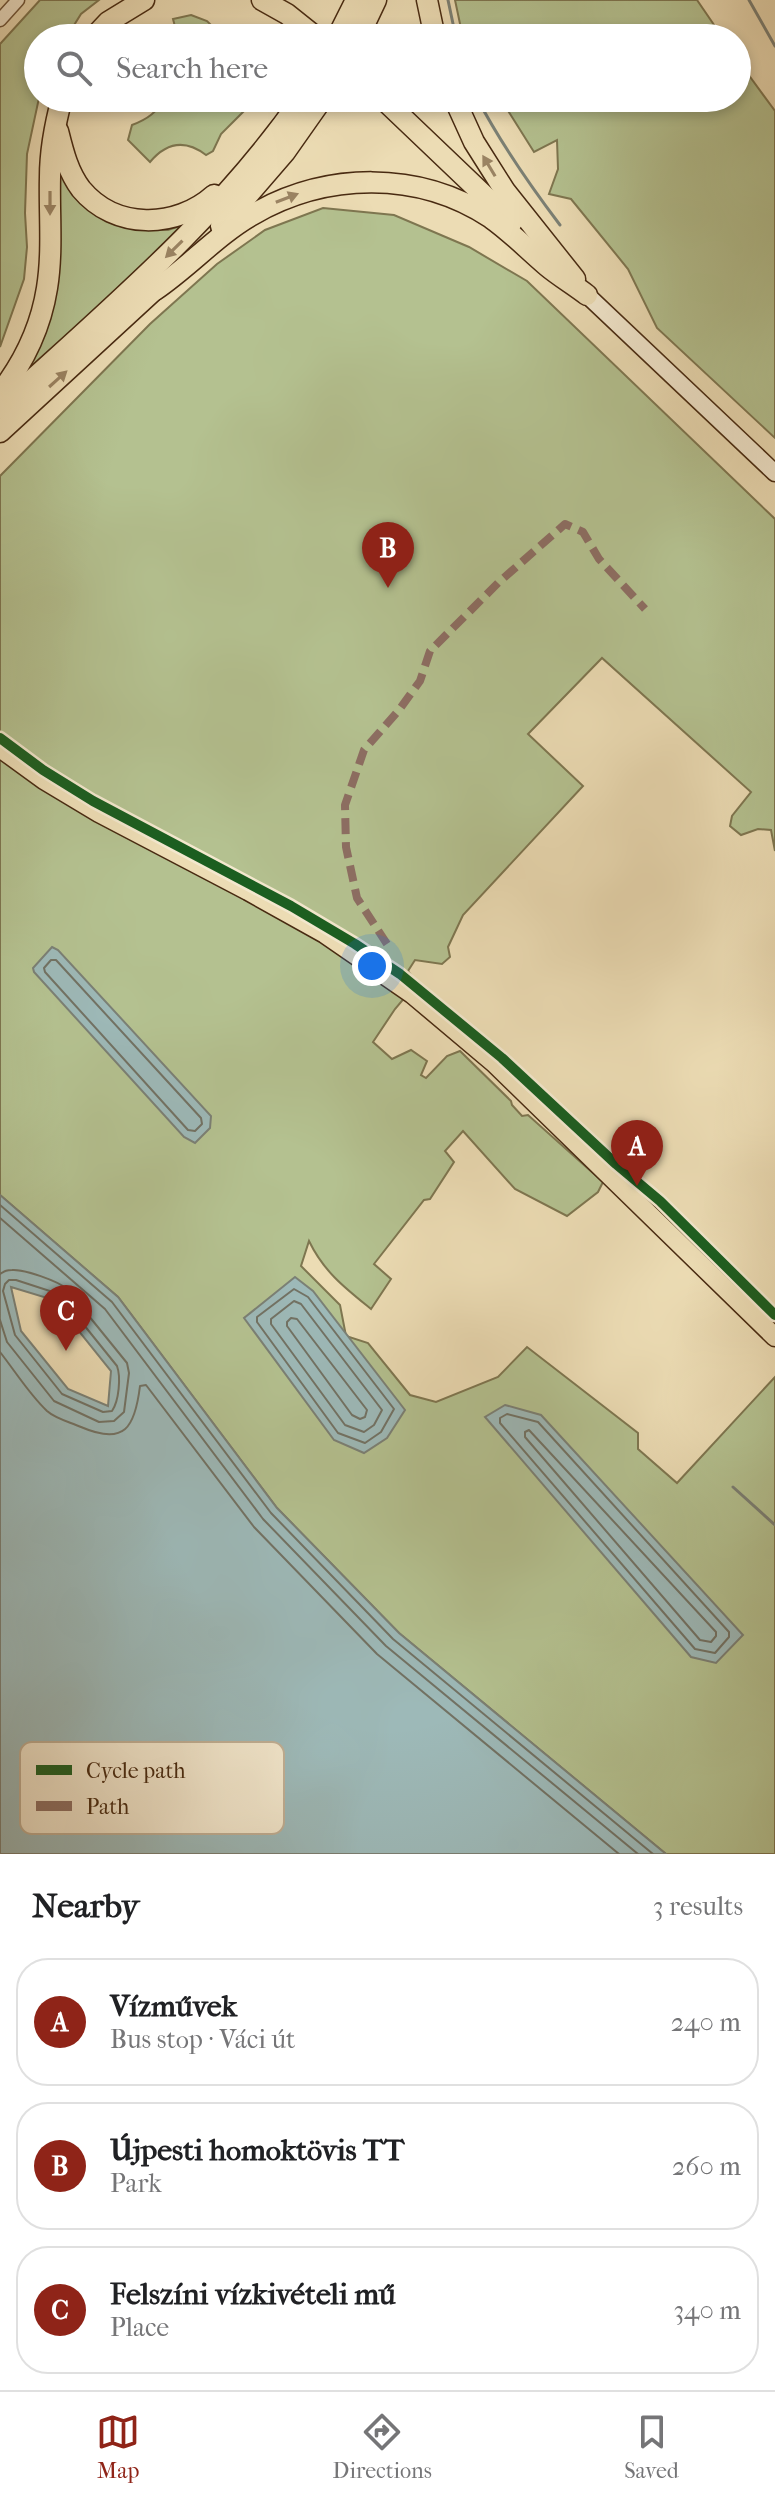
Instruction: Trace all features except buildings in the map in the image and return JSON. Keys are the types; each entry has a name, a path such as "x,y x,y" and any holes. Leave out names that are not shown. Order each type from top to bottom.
{"highway":[{"path":"106,24 144,0"},
{"path":"262,0 298,24"},
{"path":"344,24 356,0"},
{"path":"365,24 376,0"},
{"path":"427,0 432,24"},
{"path":"0,393 24,357 44,302 49,264 52,145 59,112"},
{"path":"0,409 207,217 291,112"},
{"path":"0,432 215,232 264,179 314,112"},
{"path":"397,112 587,295"},
{"path":"460,112 474,142 505,191 587,295"},
{"path":"56,125 69,170 80,188 117,215 155,221 186,213 199,207 246,171"},
{"path":"155,290 224,234 276,202 321,187 380,182 409,185 438,193 489,217 587,295"}],"main road":[{"path":"587,295 775,473"},
{"path":"0,748 44,780 99,813 325,934 412,994 494,1063 775,1337"}],"street":[{"path":"0,20 18,0"}],"green space":[{"path":"40,0 99,0 81,14 75,24 24,24 24,112 36,112 27,154 27,247 24,279 0,347 0,44"},
{"path":"455,0 697,0 713,24 460,24"},
{"path":"191,15 210,24 174,24 173,19"},
{"path":"751,78 775,111 775,438 657,328 628,269 571,199 549,194 558,169 557,140 534,152 509,112 751,112"},
{"path":"243,112 221,134 213,151 206,155 191,147 176,145 150,162 128,140 132,125 152,114"},
{"path":"59,161 135,228 168,230 188,226 26,373"},
{"path":"323,208 394,215 469,247 527,281 775,519 775,851 771,830 758,829 741,835 730,826 732,816 751,792 602,658 528,734 583,786 463,915 448,947 450,957 442,964 415,960 408,971 417,983 373,1042 392,1059 411,1050 427,1061 421,1075 426,1078 447,1056 460,1051 522,1116 528,1115 603,1182 598,1192 567,1216 515,1189 463,1131 445,1151 454,1162 430,1199 424,1200 374,1264 391,1279 371,1309 328,1271 309,1241 301,1266 340,1305 346,1336 368,1343 410,1395 436,1402 498,1377 527,1347 638,1433 638,1449 677,1483 775,1377 775,1854 666,1854 399,1633 277,1508 118,1297 0,1195 0,476 150,324 217,264 265,230"}],"water":[{"path":"52,947 211,1116 210,1128 195,1143 184,1137 34,972 33,968"},
{"path":"0,1195 118,1297 277,1508 399,1633 666,1854 0,1854","holes":["11,1287 54,1300 111,1371 108,1406 68,1389 21,1331"]},
{"path":"295,1277 313,1291 405,1410 387,1438 364,1453 334,1440 244,1318"},
{"path":"505,1405 541,1415 743,1635 716,1663 691,1657 485,1417"}],"waterway":[{"path":"448,0 453,24"},
{"path":"749,0 775,46"},
{"path":"485,112 516,163 560,225"},
{"path":"733,1487 775,1525"}],"marked path":[{"path":"387,944 357,898 346,847 345,805 364,750 420,681 430,651 498,583 565,524 583,532 599,559 645,609"}],"cycle path":[{"path":"0,738 93,801 291,906 400,974 502,1058 660,1201 775,1315"}],"place":[{"name":"Újpesti homoktövis TT","path":"388,588"},
{"name":"Vízművek","path":"637,1186"},
{"name":"Felszíni vízkivételi mű","path":"66,1351"}]}
